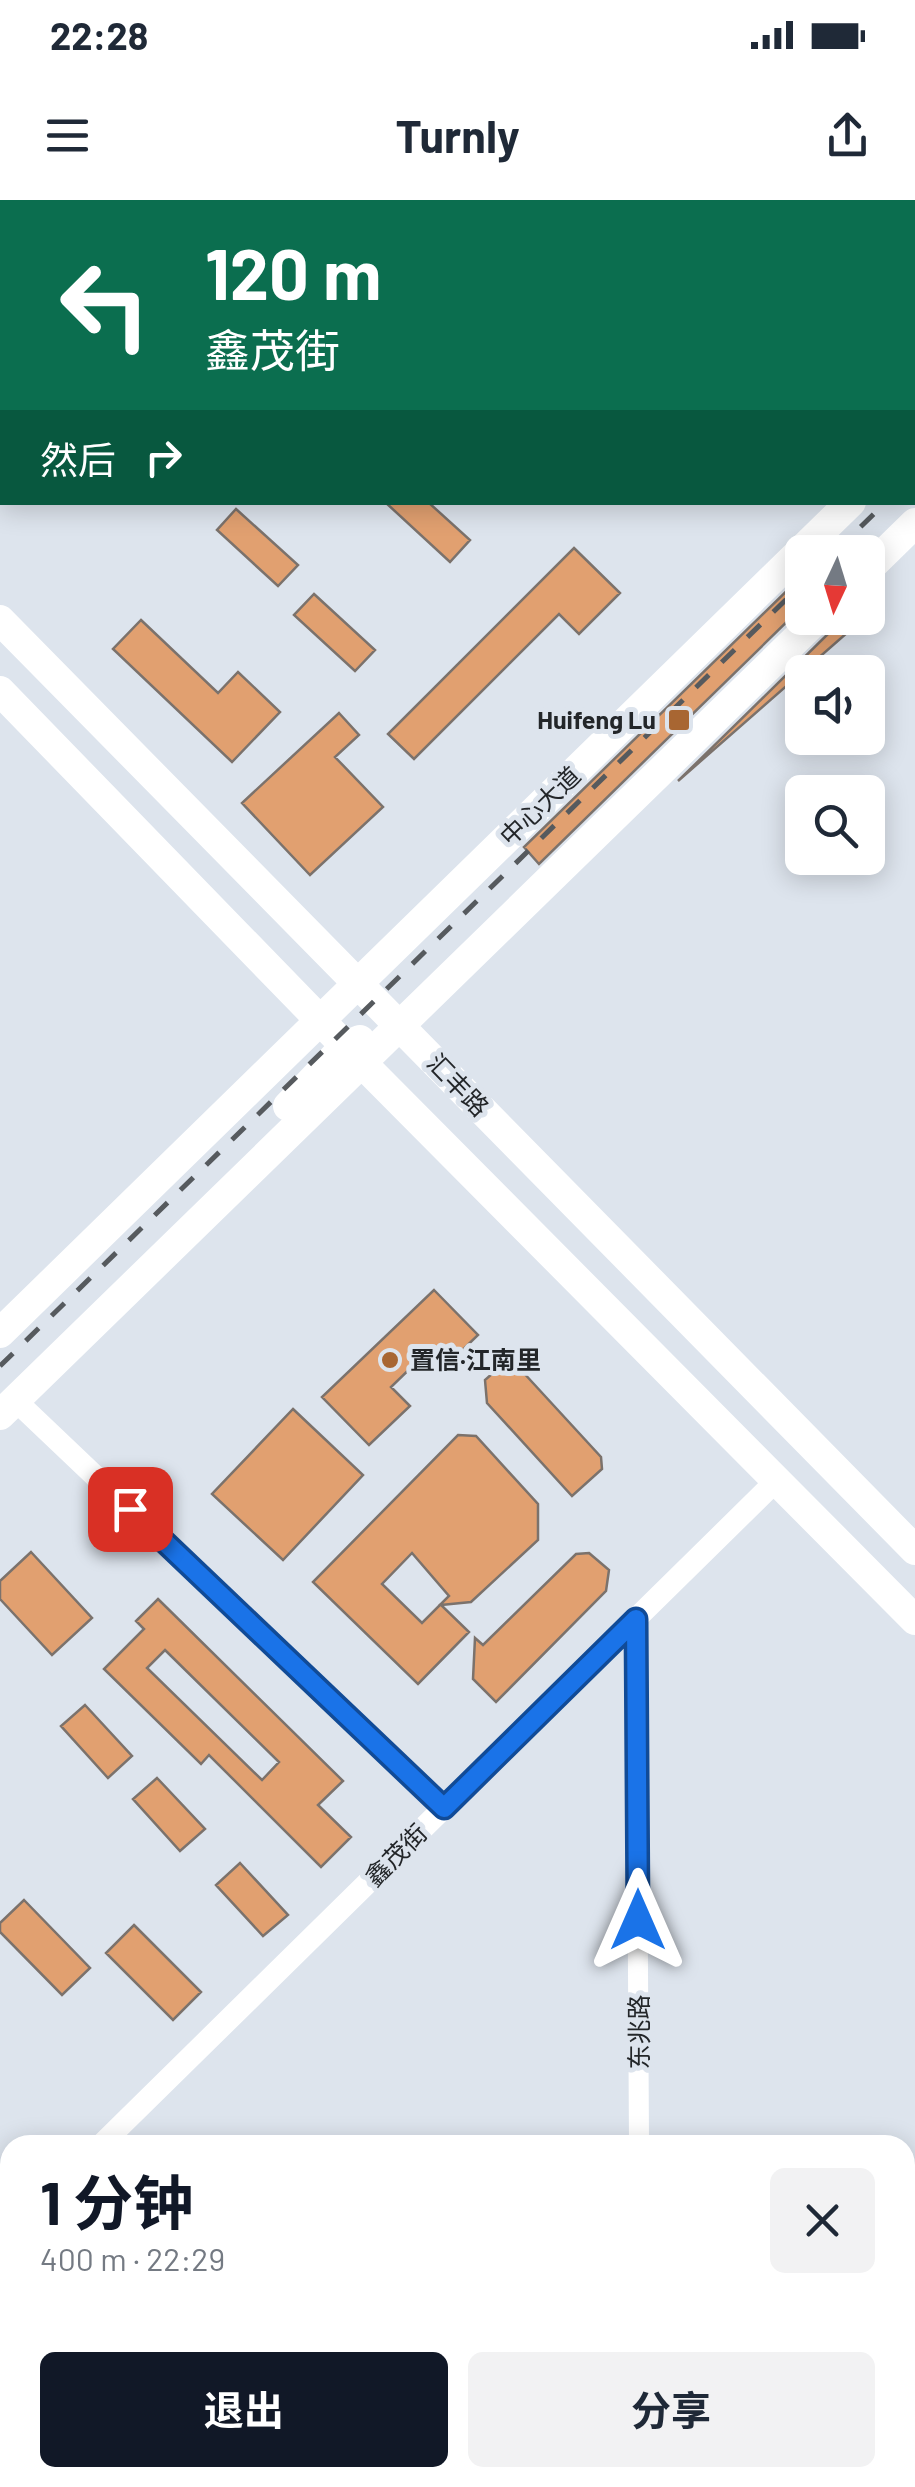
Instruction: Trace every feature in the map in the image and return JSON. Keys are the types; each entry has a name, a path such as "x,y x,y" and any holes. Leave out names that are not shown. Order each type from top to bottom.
{"main road":[{"name":"中心大道","path":"368,994 850,505"},
{"name":"中心大道","path":"834,535 851,505"},
{"path":"885,544 913,525"},
{"path":"885,552 913,525"},
{"name":"中心大道","path":"0,1333 320,1020 368,994 785,589"},
{"name":"汇丰路","path":"0,620 915,1550"},
{"name":"中心大道","path":"426,999 438,970 785,629"},
{"name":"中心大道","path":"144,1275 210,1185 297,1098 353,1054 400,1025 801,635"},
{"name":"汇丰路","path":"0,691 353,1054 915,1620"},
{"name":"中心大道","path":"8,1407 144,1275 353,1054"},
{"path":"267,1074 290,1065 300,1070 304,1079 297,1098"}],"street":[{"path":"8,1407 444,1808"},
{"name":"鑫茂街","path":"111,2135 777,1480"},
{"name":"东兆路","path":"636,1619 639,2135"}],"building":[{"path":"388,505 431,505 470,540 450,562"},
{"path":"236,509 298,565 278,586 217,530"},
{"path":"574,548 620,593 579,634 559,614 414,759 388,734"},
{"path":"785,593 785,624 539,864 524,847"},
{"path":"314,594 375,650 355,671 294,615"},
{"path":"141,620 218,693 238,672 280,712 232,762 113,649"},
{"path":"827,635 845,635 822,655 807,655"},
{"path":"785,676 785,687 678,781"},
{"path":"339,713 359,735 335,757 383,807 310,875 242,803"},
{"name":"置信·江南里","path":"434,1290 478,1335 443,1369 427,1352 391,1387 410,1406 369,1445 322,1397"},
{"path":"510,1358 601,1457 602,1469 572,1496 487,1403 485,1380"},
{"path":"293,1409 363,1475 283,1560 212,1494"},
{"path":"458,1435 476,1436 538,1504 538,1540 471,1602 441,1605 469,1632 418,1684 313,1582","holes":["412,1553 449,1596 422,1623 382,1584"]},
{"path":"31,1552 92,1618 52,1655 0,1599 0,1581"},
{"path":"589,1553 609,1570 606,1591 496,1702 473,1679 475,1638 483,1645 576,1554"},
{"path":"158,1599 343,1781 318,1805 351,1837 321,1867 209,1755 201,1764 104,1669 144,1629 136,1621","holes":["165,1650 279,1762 262,1780 147,1668"]},
{"path":"85,1705 132,1756 108,1778 61,1726"},
{"path":"157,1778 205,1829 180,1851 133,1799"},
{"path":"240,1863 288,1915 263,1936 216,1885"},
{"path":"24,1900 90,1968 62,1995 0,1932 0,1923"},
{"path":"134,1925 201,1992 173,2020 106,1953"}],"railway":[{"path":"852,535 883,505"},
{"path":"0,1366 785,601"}],"place":[{"name":"Huifeng Lu","path":"679,720"},
{"name":"置信·江南里","path":"390,1360"}],"route":[{"path":"130,1509 444,1808 636,1619 638,1920"}]}
